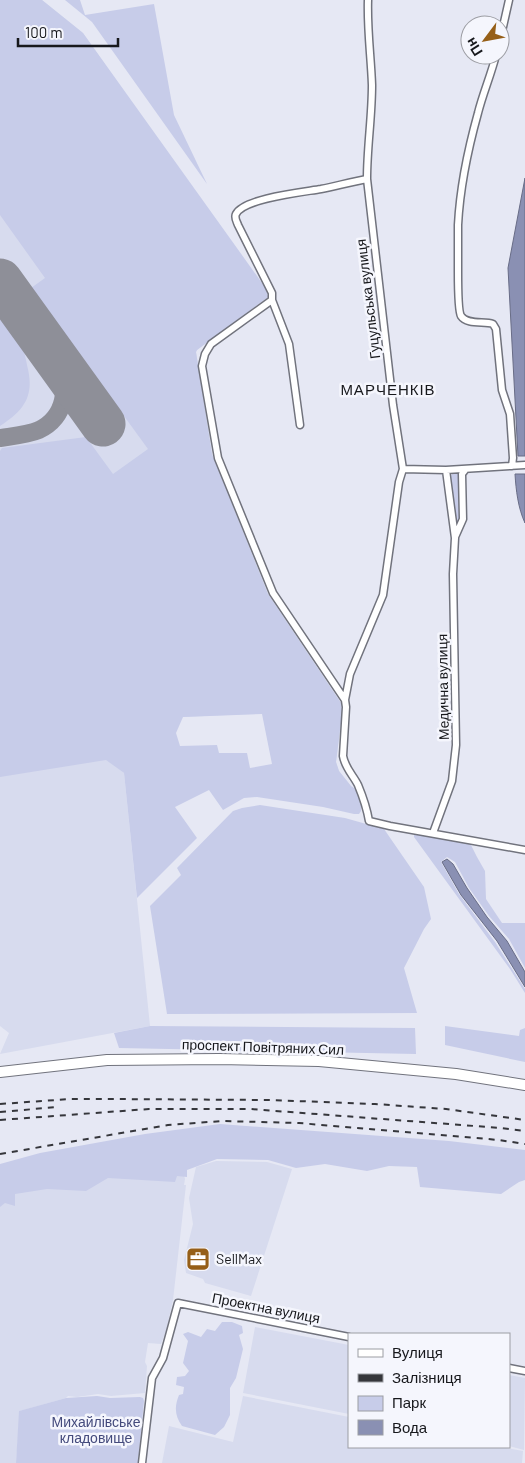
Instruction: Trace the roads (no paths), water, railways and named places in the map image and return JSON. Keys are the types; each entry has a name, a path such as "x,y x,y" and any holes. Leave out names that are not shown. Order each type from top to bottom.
{"main road":[{"name":"проспект Повітряних Сил","path":"0,1072 106,1060 299,1060 432,1071 525,1084"}],"street":[{"name":"Гуцульська вулиця","path":"368,0 372,86 366,178 393,405 403,469 399,482 383,595 350,674 345,700 343,756 347,769 357,783 369,821 433,833"},
{"path":"506,15 509,0"},
{"path":"493,65 478,110 463,181 458,226 458,279 460,314 470,322 488,322 493,324 496,329 502,390 510,414 512,466"},
{"path":"300,425 289,344 272,300 272,292 235,219 236,214 248,205 272,197 366,178"},
{"path":"272,300 211,344 205,354 202,366 218,458 273,593 345,700"},
{"path":"403,469 446,470 524,465"},
{"name":"Медична вулиця","path":"455,538 463,519 462,474 466,469"},
{"name":"Медична вулиця","path":"433,833 452,780 456,745 455,538 446,470"},
{"path":"433,833 525,850"},
{"name":"Проектна вулиця","path":"142,1463 152,1378 164,1358 178,1303 348,1337"},
{"path":"510,1368 525,1371"}],"water":[{"path":"525,178 525,456 518,456 508,268"},
{"path":"515,474 525,474 525,523 519,505"},
{"path":"447,859 453,864 487,917 507,941 525,972 525,987 497,941 461,895 442,862"}],"railway":[{"path":"0,1104 70,1099 270,1100 446,1109 525,1120"},
{"path":"0,1112 57,1107"},
{"path":"0,1120 149,1109 250,1109 525,1131"},
{"path":"0,1154 168,1125 222,1121 299,1123 499,1140 525,1144"}],"place":[{"name":"SellMax","path":"198,1259"}],"district":[{"name":"МАРЧЕНКІВ","path":"388,390"}],"park label":[{"name":"Михайлівське кладовище","path":"96,1430"}]}
